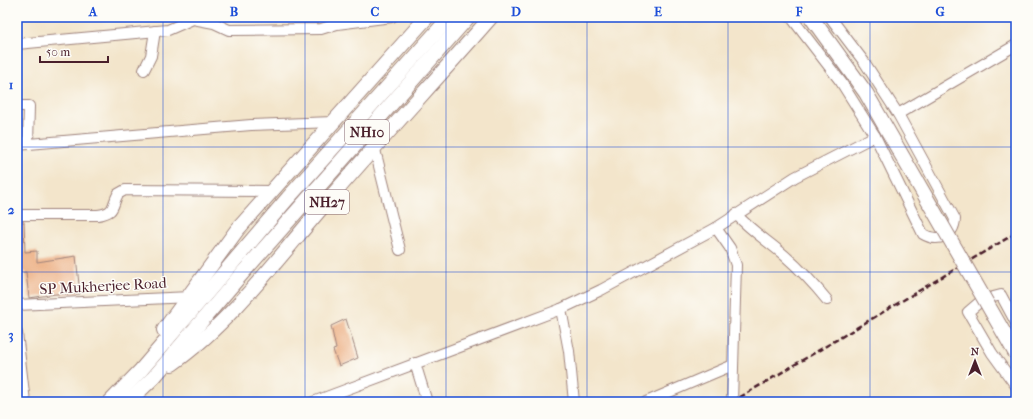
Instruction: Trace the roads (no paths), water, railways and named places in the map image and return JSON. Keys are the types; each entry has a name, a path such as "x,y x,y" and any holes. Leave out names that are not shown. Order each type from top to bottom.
{"highway":[{"path":"110,402 141,370 160,336 190,297 237,230 427,17"},
{"name":"NH10","path":"154,377 261,243 288,198 450,17"},
{"name":"NH10","path":"141,370 261,243 468,17"},
{"name":"NH27","path":"128,402 154,377 182,357 215,328 252,288 374,146 421,96 491,17"},
{"path":"811,17 866,93 1016,354"}],"street":[{"path":"17,44 168,30 193,18 214,23 228,30 320,29 337,24 392,17"},
{"path":"791,17 841,82 875,136 923,234 936,239 949,234 954,227 955,219 898,114 865,63 830,17"},
{"path":"144,70 151,56 155,31"},
{"path":"898,114 1016,45"},
{"path":"17,106 29,106 28,144"},
{"path":"17,145 251,125 334,122"},
{"path":"313,402 561,309 641,270 716,228 795,177 875,136"},
{"path":"374,146 400,250"},
{"path":"17,214 98,215 108,213 114,207 118,194 125,190 271,191"},
{"path":"736,214 746,227 772,245 794,265 827,300"},
{"path":"716,228 730,248 736,265 732,402"},
{"path":"1016,323 1001,295 982,300 968,312 992,353 1016,386"},
{"name":"SP Mukherjee Road","path":"17,305 190,297"},
{"path":"561,309 569,351 574,402"},
{"path":"17,333 19,364 25,402"},
{"path":"415,363 427,402"},
{"path":"646,402 733,365"}],"railway":[{"path":"732,402 1016,233"}]}
